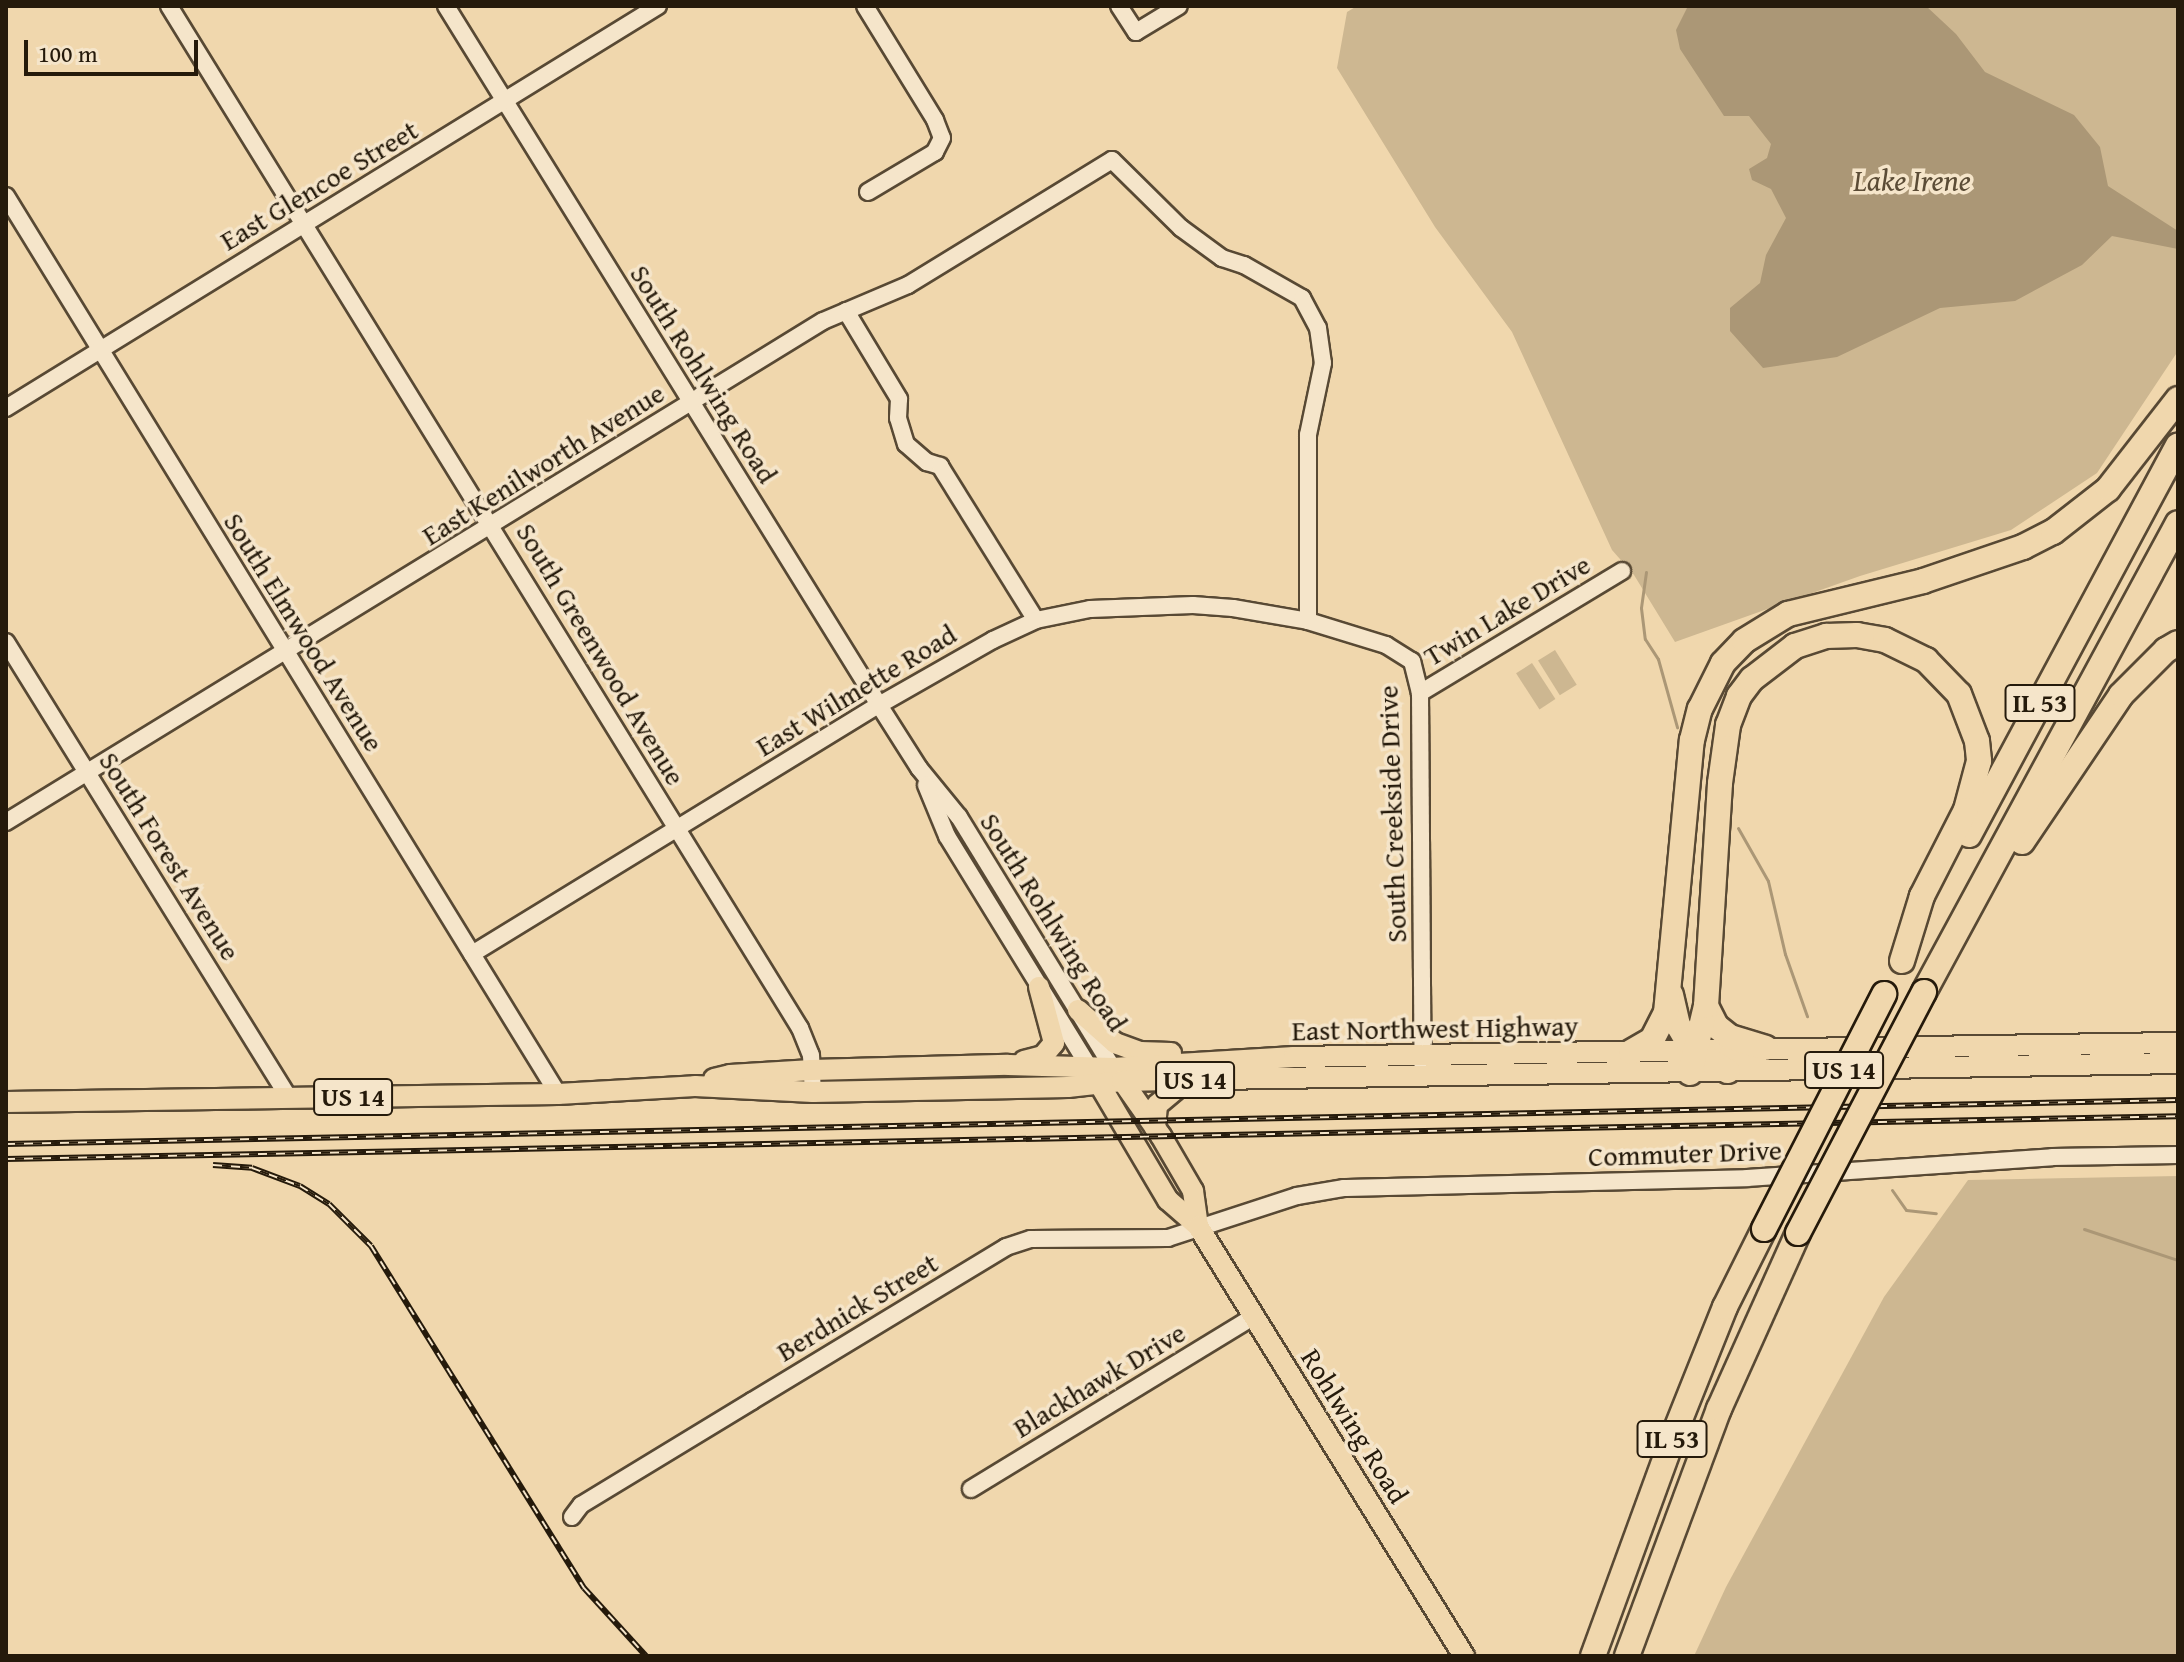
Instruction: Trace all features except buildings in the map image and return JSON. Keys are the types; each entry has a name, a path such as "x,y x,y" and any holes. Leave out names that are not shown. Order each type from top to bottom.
{"highway":[{"path":"1631,1052 1652,1040 1659,1031 1670,988 1692,740 1700,709 1723,663 1744,641 1788,614 1923,581 2023,547 2053,532 2108,489 2178,399"},
{"name":"IL 53","path":"1593,1656 1673,1437 1725,1307 1884,994 2178,445"},
{"name":"IL 53","path":"1627,1656 1719,1409 1798,1233 1924,992 2178,523"},
{"path":"1693,1062 1706,1006 1720,783 1728,725 1739,696 1752,679 1795,646 1826,636 1857,635 1885,640 1926,660 1959,694 1977,741 1979,761 1966,810 1922,896 1902,961"},
{"path":"1946,954 2121,695 2166,650 2178,643"},
{"path":"1670,988 1678,1025 1693,1062"},
{"path":"1706,1006 1716,1026 1730,1037 1765,1048"},
{"path":"1693,1062 1727,1071"}],"main road":[{"path":"1008,1065 1043,1056 1054,1043 1039,987"},
{"path":"1078,1010 1102,1035 1140,1052 1276,1051 1294,1057"},
{"name":"East Northwest Highway","path":"8,1099 558,1094 695,1086 813,1092 1068,1087 1106,1075 1294,1057 1424,1067 1693,1062 1765,1048 1970,1048 2178,1043"},
{"name":"East Northwest Highway","path":"695,1086 730,1075 1008,1065 1106,1075 1216,1079 1631,1052 1693,1062"},
{"name":"US 14","path":"1727,1071 2178,1063"},
{"name":"Rohlwing Road","path":"1106,1075 1155,1128 1193,1191 1198,1226"},
{"name":"Rohlwing Road","path":"1106,1075 1168,1200 1198,1226 1464,1656"},
{"path":"1155,1128 1157,1105 1169,1093 1180,1086 1216,1079"}],"street":[{"name":"South Greenwood Avenue","path":"169,6 301,225 492,526 800,1028 811,1055 813,1092"},
{"name":"South Rohlwing Road","path":"446,6 879,705 919,768 959,817 1078,1010 1106,1075"},
{"name":"East Glencoe Street","path":"6,408 301,225 506,103 658,6"},
{"path":"865,6 935,120 942,138 935,152 868,192"},
{"path":"1119,6 1136,32 1179,6"},
{"name":"East Kenilworth Avenue","path":"6,822 823,321 908,285 1112,160 1181,228 1222,258 1244,265 1302,298 1318,328 1323,363 1308,435 1308,621"},
{"name":"South Elmwood Avenue","path":"6,196 558,1094"},
{"path":"846,311 899,399 898,418 906,444 927,462 940,466 1036,620"},
{"name":"Twin Lake Drive","path":"1420,693 1622,571"},
{"name":"East Wilmette Road","path":"472,954 879,705 993,640 1036,620 1090,609 1193,605 1308,621"},
{"name":"South Creekside Drive","path":"1308,621 1386,645 1412,661 1420,693 1424,1067"},
{"name":"South Forest Avenue","path":"6,642 289,1098"},
{"name":"South Rohlwing Road","path":"919,768 947,836 1039,987 1106,1075"},
{"name":"Commuter Drive","path":"1198,1226 1297,1196 1344,1188 1747,1178 2052,1157 2178,1155"},
{"name":"Berdnick Street","path":"572,1517 581,1505 1006,1247 1031,1239 1168,1238 1198,1226"},
{"name":"Blackhawk Drive","path":"971,1489 1254,1316"}],"shaded area":[{"path":"1357,6 2178,6 2178,351 2097,473 2011,530 1860,576 1675,642 1634,575 1612,550 1512,332 1435,227 1337,68 1347,12"},
{"path":"1555,650 1577,685 1560,695 1538,661"},
{"path":"1532,663 1555,699 1539,709 1516,673"},
{"path":"2178,1176 2178,1656 1694,1656 1726,1587 1884,1297 1968,1180"}],"water":[{"name":"Lake Irene","path":"1688,6 1926,6 1956,34 1985,72 2074,115 2100,147 2108,186 2178,231 2178,249 2112,236 2082,265 2015,301 1940,308 1837,357 1763,368 1730,331 1730,308 1760,283 1766,255 1786,218 1771,189 1752,180 1749,169 1767,158 1771,144 1749,116 1724,116 1680,49 1676,30"}],"waterway":[{"path":"1646,572 1641,608 1645,639 1658,659 1677,727"},
{"path":"1738,828 1768,881 1785,954 1807,1016"},
{"path":"1892,1190 1906,1210 1936,1213"},
{"path":"2084,1229 2178,1260"}],"railway":[{"path":"6,1144 2178,1100"},
{"path":"6,1159 2178,1116"},
{"path":"213,1165 252,1168 300,1186 329,1204 371,1246 584,1588 646,1656"}]}
